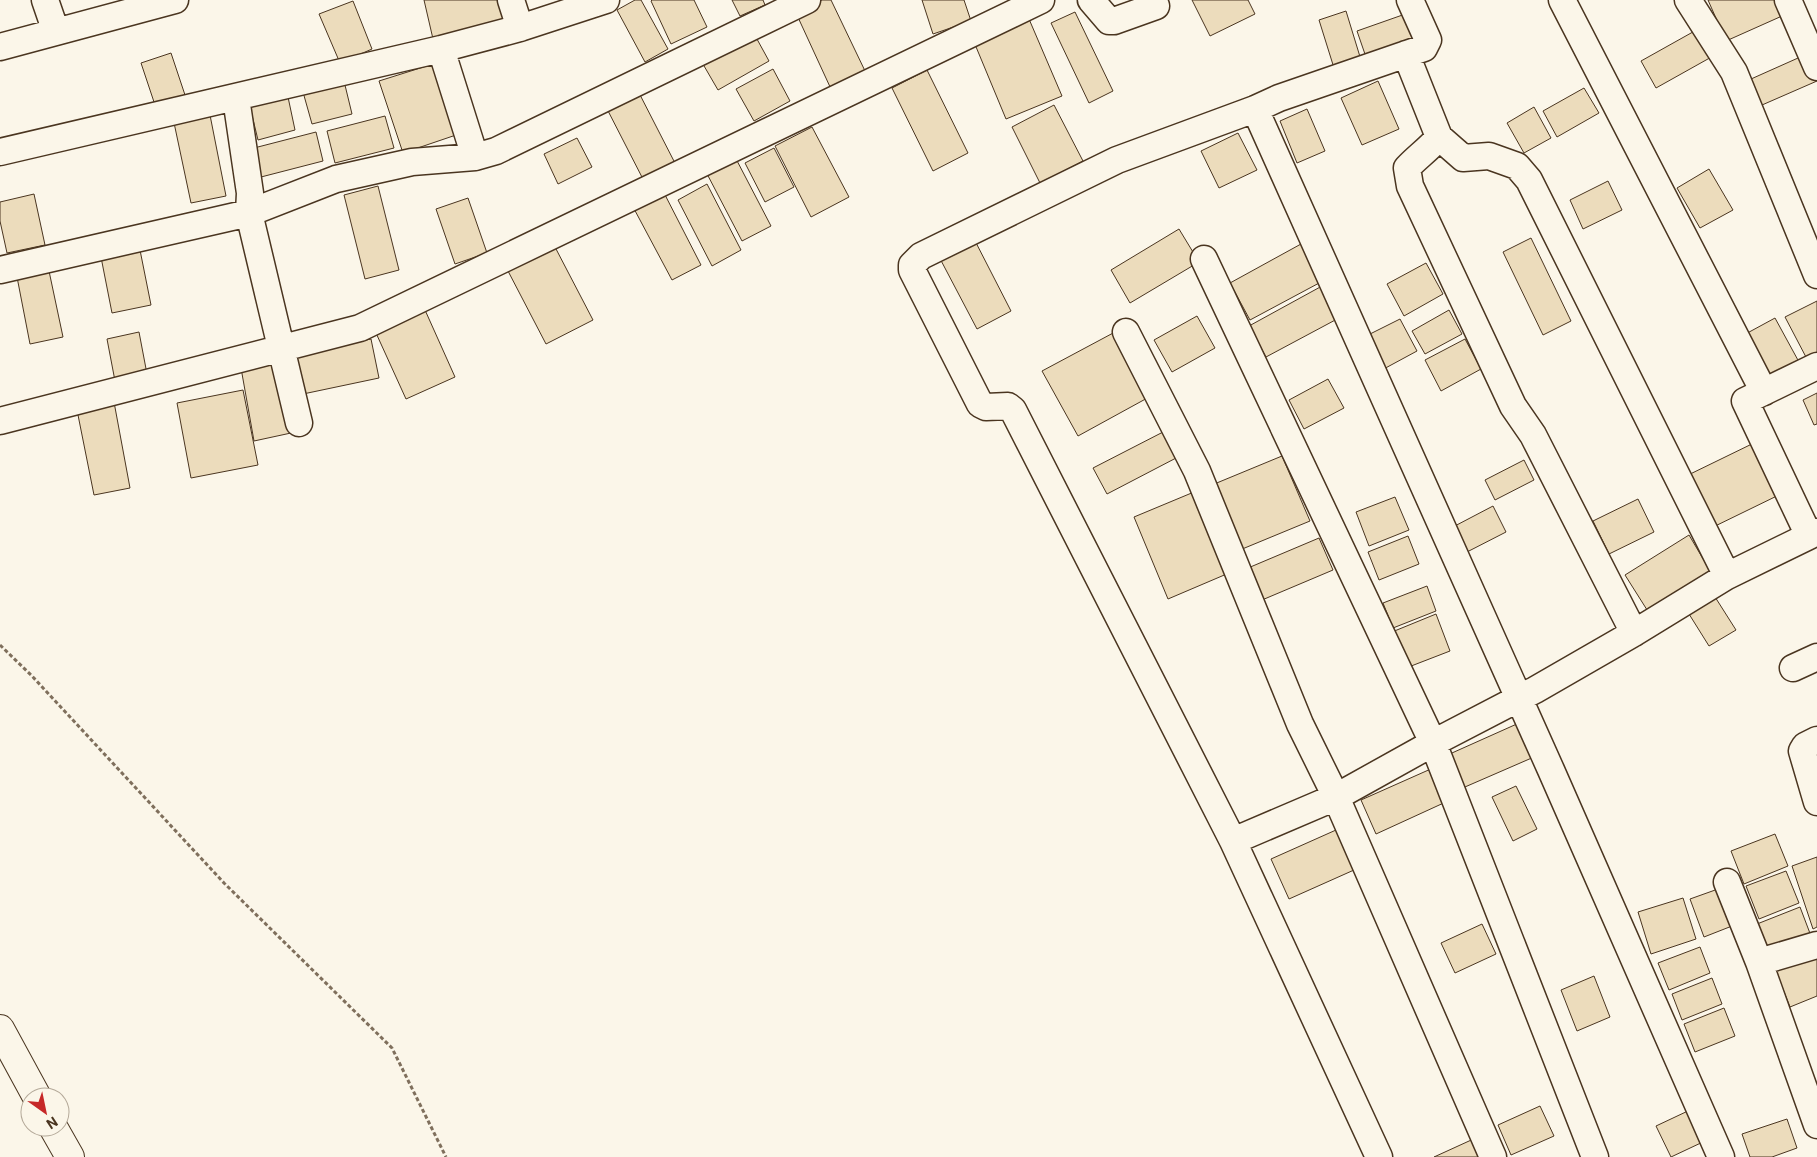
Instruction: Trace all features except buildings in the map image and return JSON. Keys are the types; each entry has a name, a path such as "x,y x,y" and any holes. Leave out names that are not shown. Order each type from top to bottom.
{"street":[{"path":"45,0 56,32"},
{"path":"0,48 175,0"},
{"path":"511,0 520,28"},
{"path":"0,152 441,49 520,28 606,0"},
{"path":"0,270 249,213 336,179 412,162 475,157 496,151 807,0"},
{"path":"0,421 360,328 1041,0"},
{"path":"1091,0 1109,21 1114,21 1156,6"},
{"path":"1379,1157 1233,840 1013,410 1008,406 986,407 980,404 912,270 912,265 921,256 1117,160 1255,109 1279,98 1424,48 1428,40 1410,0"},
{"path":"1562,0 1764,392"},
{"path":"1688,0 1734,72 1817,275"},
{"path":"1788,0 1817,67"},
{"path":"441,49 475,157"},
{"path":"1406,54 1438,137 1463,158 1490,156 1517,166 1529,180 1727,576"},
{"path":"236,98 250,193 249,213 299,424"},
{"path":"1255,109 1559,788 1721,1157"},
{"path":"1438,137 1407,168 1410,186 1514,406 1533,435 1634,633"},
{"path":"1204,259 1433,743 1594,1157"},
{"path":"1126,332 1197,471 1300,724 1336,797 1493,1157"},
{"path":"1233,840 1336,797 1433,743 1518,699 1634,633 1727,576 1813,534 1745,401 1817,366"},
{"path":"1793,668 1817,657"},
{"path":"1817,740 1806,746 1802,751 1817,802"},
{"path":"1728,882 1759,962 1817,1125"},
{"path":"1759,962 1817,944"},
{"path":"0,1028 32,1087"},
{"path":"59,1137 70,1157"}],"path":[{"path":"0,645 32,676 224,883 392,1048 446,1157"}]}
